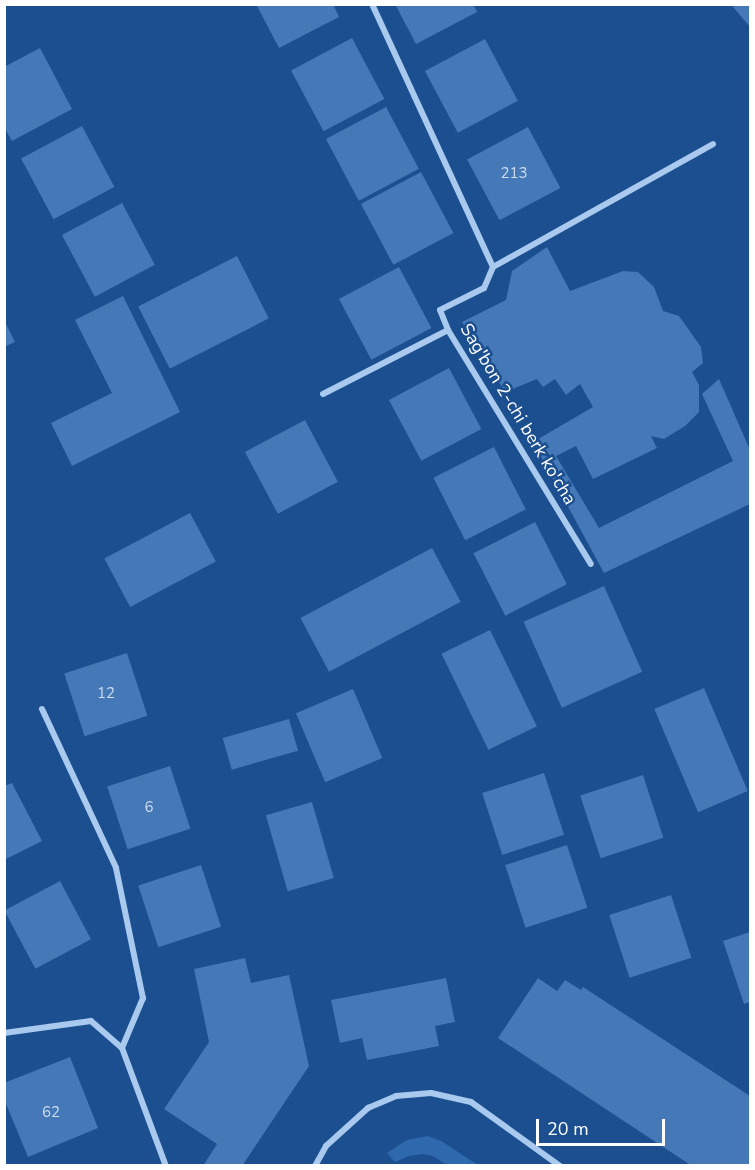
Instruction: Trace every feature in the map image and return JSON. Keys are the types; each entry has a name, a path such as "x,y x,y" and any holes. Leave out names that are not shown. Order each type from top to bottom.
{"street":[{"path":"372,4 494,267 713,144"},
{"name":"Sag'bon 2-chi berk ko'cha","path":"494,267 484,288 440,310 448,330 591,564"},
{"path":"323,394 448,330"},
{"path":"42,709 116,868 143,998 122,1048"},
{"path":"4,1033 91,1021 122,1048 166,1166"},
{"path":"315,1166 326,1146 368,1108 396,1096 431,1093 471,1102 560,1166"}],"shaded area":[{"path":"428,1136 441,1141 478,1165 447,1165 433,1156 423,1154 409,1156 395,1162 387,1153 407,1140"}],"building":[{"path":"256,4 333,4 339,17 279,48"},
{"path":"395,4 473,4 477,12 416,44"},
{"path":"736,4 750,4 750,27 733,7"},
{"path":"352,38 384,99 323,131 291,70"},
{"path":"485,39 518,101 458,133 425,71"},
{"path":"40,48 72,109 12,141 4,127 4,67"},
{"path":"386,107 419,169 359,201 326,139"},
{"path":"82,126 114,187 53,219 21,158"},
{"path":"528,127 560,188 499,220 467,159"},
{"path":"421,172 453,233 393,265 361,204"},
{"path":"122,203 155,265 95,297 62,235"},
{"path":"547,247 570,291 623,271 638,272 654,287 663,311 679,316 701,347 703,363 692,372 699,385 699,412 685,426 664,439 651,436 657,448 593,479 576,446 556,456 599,528 733,461 702,394 719,379 750,450 750,504 604,573 533,442 593,407 580,384 566,395 555,379 543,387 537,379 505,392 462,322 506,300 512,271"},
{"path":"237,256 269,318 170,369 138,306"},
{"path":"399,267 431,328 371,360 339,299"},
{"path":"123,296 180,412 72,466 51,423 112,393 75,320"},
{"path":"4,320 15,342 4,347"},
{"path":"449,368 481,429 421,461 389,400"},
{"path":"305,420 338,482 278,514 245,452"},
{"path":"494,447 526,509 465,540 433,478"},
{"path":"190,513 216,562 130,607 104,559"},
{"path":"535,522 567,584 505,616 474,553"},
{"path":"432,548 461,602 329,672 300,618"},
{"path":"604,586 642,672 562,708 524,622"},
{"path":"490,630 537,726 488,750 441,654"},
{"path":"127,653 147,716 85,736 64,673"},
{"path":"704,688 748,791 698,812 654,709"},
{"path":"353,689 382,758 325,782 296,713"},
{"path":"289,719 298,751 232,770 223,738"},
{"path":"170,766 190,829 128,849 107,786"},
{"path":"544,773 564,835 502,855 482,793"},
{"path":"643,775 663,838 601,858 580,795"},
{"path":"12,783 42,841 4,860 4,786"},
{"path":"312,802 334,878 288,891 266,815"},
{"path":"567,845 587,908 526,928 505,865"},
{"path":"201,865 221,927 158,947 138,885"},
{"path":"60,881 91,939 35,969 4,911"},
{"path":"671,895 691,958 630,978 609,915"},
{"path":"750,932 750,1002 744,1004 723,941"},
{"path":"245,958 251,983 289,975 309,1066 242,1166 203,1166 217,1144 164,1109 209,1042 194,969"},
{"path":"446,978 455,1022 435,1026 439,1046 367,1060 362,1038 340,1043 331,1000"},
{"path":"538,978 557,991 565,980 581,990 583,987 750,1096 750,1166 692,1166 498,1038"},
{"path":"70,1057 98,1128 28,1157 4,1099 4,1083"}]}
